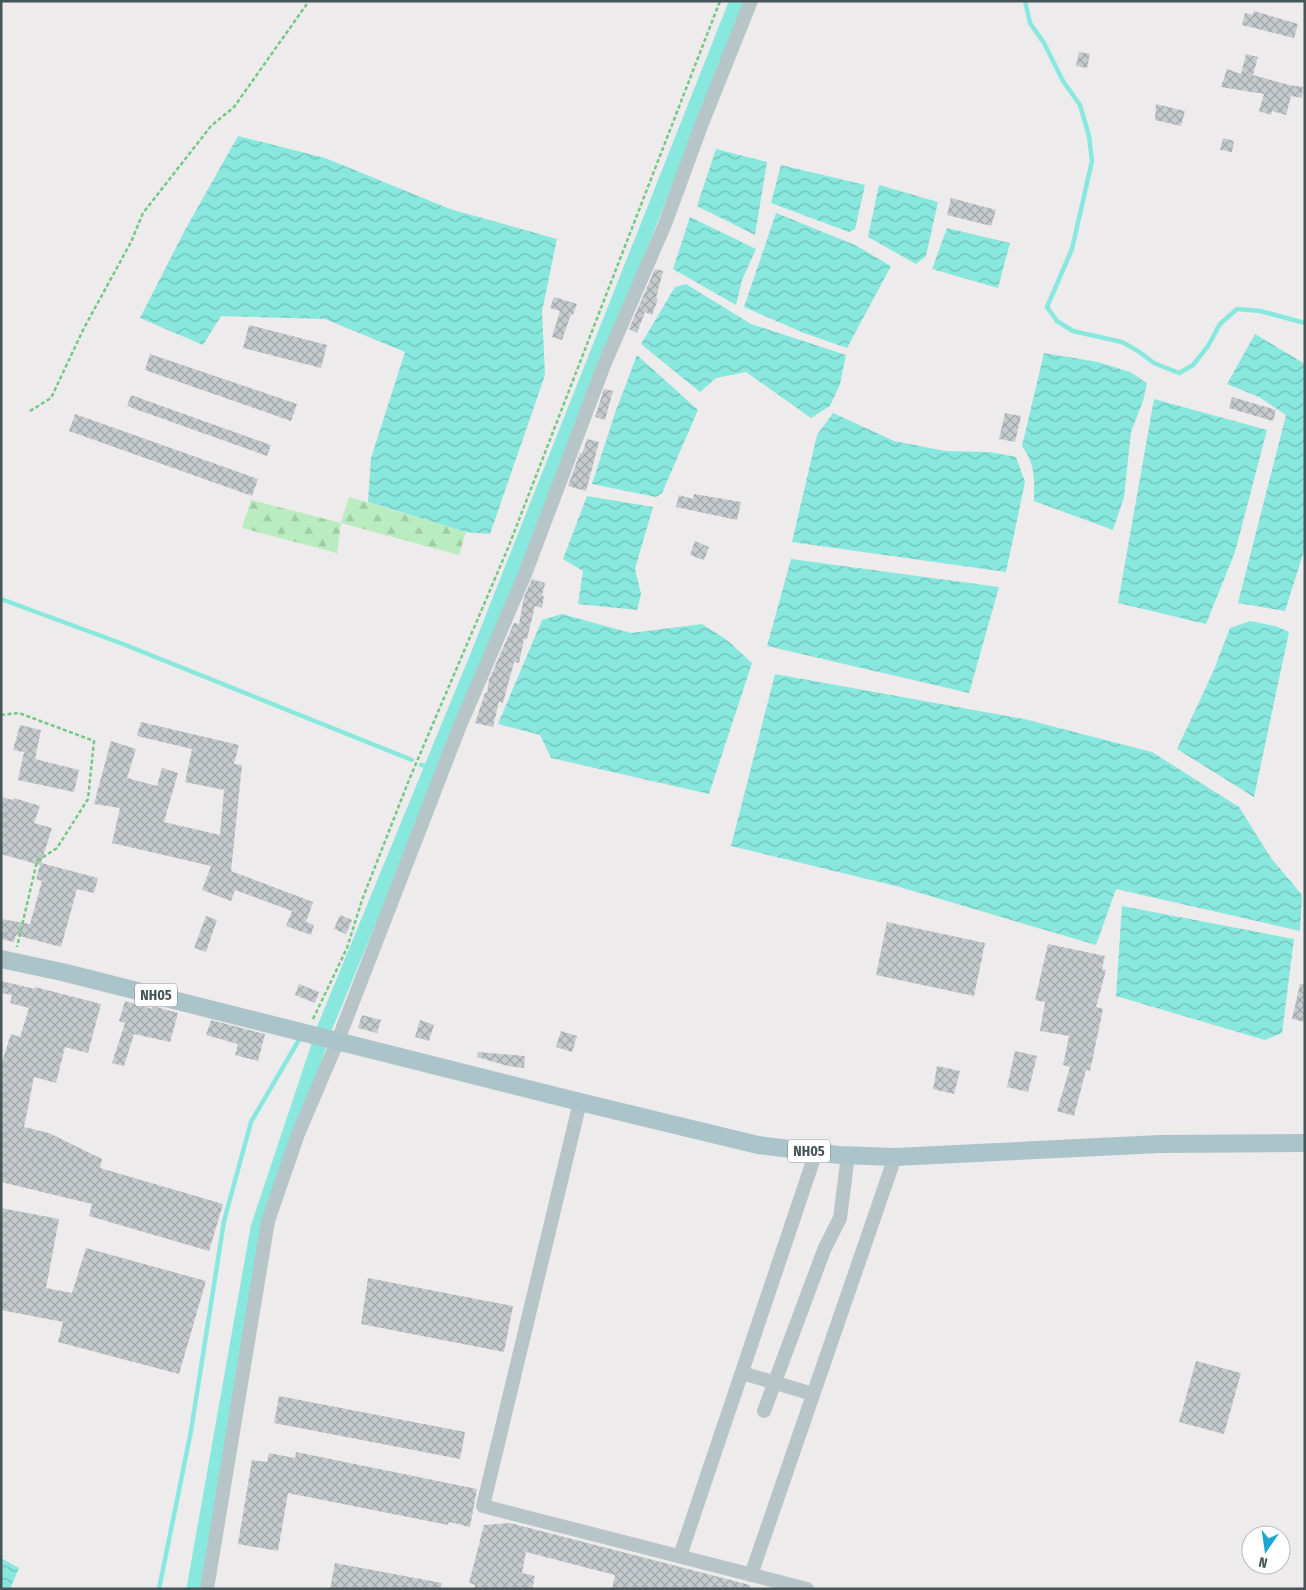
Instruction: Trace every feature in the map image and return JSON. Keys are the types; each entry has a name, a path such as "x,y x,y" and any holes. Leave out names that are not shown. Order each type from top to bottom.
{"main road":[{"name":"NH05","path":"7,960 319,1035 580,1102 758,1145 848,1155 895,1157 1160,1144 1305,1143"}],"street":[{"path":"207,1589 268,1221 298,1134 319,1035 459,728 525,574 604,365 665,224 701,126 751,1"},
{"path":"580,1102 483,1506 807,1589"},
{"path":"680,1556 816,1152"},
{"path":"764,1411 824,1250 840,1218 848,1155"},
{"path":"752,1575 895,1157"},
{"path":"742,1372 813,1394"}],"path":[{"path":"30,411 51,398 84,328 131,242 143,213 211,126 234,107 309,1"},
{"path":"319,1035 314,1018 347,948 362,900 391,826 508,548 720,1"},
{"path":"1,715 18,713 94,741 88,799 58,848 37,861 7,960"}],"green space":[{"path":"349,497 466,532 459,555 341,523"},
{"path":"251,500 341,523 337,553 242,528"}],"water":[{"path":"238,136 325,158 450,209 557,239 542,311 545,375 490,534 466,532 368,502 371,458 405,352 325,319 221,316 203,345 140,318 185,230"},
{"path":"716,149 767,162 755,235 697,206"},
{"path":"781,165 865,185 855,229 849,232 771,203"},
{"path":"879,185 938,202 926,256 916,264 868,237"},
{"path":"776,213 855,245 891,266 847,348 804,333 744,307"},
{"path":"690,217 756,249 742,280 736,305 673,269"},
{"path":"947,228 1010,243 998,288 932,269"},
{"path":"686,284 751,324 846,355 840,384 830,406 811,418 746,372 716,378 700,392 641,344 675,287"},
{"path":"1255,334 1305,364 1305,548 1285,611 1238,603 1286,415 1259,397 1227,384"},
{"path":"1044,353 1098,362 1130,372 1147,383 1143,401 1131,432 1124,497 1113,530 1034,501 1032,466 1022,446"},
{"path":"637,355 698,410 662,493 656,497 592,484 615,413"},
{"path":"1154,399 1267,430 1235,552 1206,624 1118,603"},
{"path":"833,413 894,441 945,451 990,452 1016,457 1025,482 1006,572 792,542 817,435"},
{"path":"587,496 653,507 635,569 641,594 637,610 578,604 583,571 563,559"},
{"path":"791,559 999,587 969,693 767,646"},
{"path":"562,614 631,633 702,624 727,640 752,663 709,794 551,758 540,735 498,724 542,620"},
{"path":"1250,621 1275,626 1289,632 1254,797 1177,749 1213,672 1230,628"},
{"path":"775,674 1024,719 1152,752 1239,807 1271,858 1302,895 1300,931 1116,889 1096,945 896,886 731,846"},
{"path":"1122,906 1294,939 1282,1033 1265,1040 1116,996"},
{"path":"1,1558 19,1568 10,1589 1,1589"}],"building":[{"path":"1254,11 1298,24 1294,38 1242,25 1245,13 1253,15"},
{"path":"1079,52 1090,54 1087,68 1076,66"},
{"path":"1246,54 1258,57 1253,75 1303,87 1302,98 1291,96 1286,115 1272,111 1271,115 1259,111 1264,94 1221,87 1227,69 1241,74"},
{"path":"1156,104 1185,111 1181,126 1155,120"},
{"path":"1223,138 1234,141 1232,152 1220,150"},
{"path":"951,198 996,210 991,226 947,215"},
{"path":"655,269 663,271 656,298 658,299 652,315 645,312 637,333 629,329"},
{"path":"554,297 577,304 573,315 571,314 562,340 552,337 560,311 550,308"},
{"path":"249,325 327,345 321,368 243,348"},
{"path":"150,354 297,404 291,421 145,370"},
{"path":"604,389 613,391 605,420 595,417"},
{"path":"131,395 271,445 267,456 127,406"},
{"path":"1232,397 1276,410 1273,421 1229,408"},
{"path":"1005,413 1021,416 1015,442 999,439"},
{"path":"75,414 258,479 252,496 69,431"},
{"path":"587,439 599,442 586,491 568,486"},
{"path":"694,494 741,502 737,520 676,507 679,495 693,499"},
{"path":"695,541 709,547 704,560 690,555"},
{"path":"532,579 545,583 542,608 535,606 527,639 524,639 519,663 514,662 503,703 499,701 493,727 475,723 485,693 487,693 489,680 514,623 519,624 524,597"},
{"path":"141,722 239,745 234,764 242,765 231,871 313,902 306,922 314,925 311,935 286,926 292,911 235,890 231,901 202,890 211,866 112,843 120,808 94,804 111,741 136,749 127,778 157,786 162,768 178,773 164,822 220,835 224,790 185,782 192,749 137,736"},
{"path":"20,725 41,730 35,759 79,770 74,792 18,780 24,752 13,750"},
{"path":"1,797 13,800 14,798 40,806 34,823 52,828 41,863 98,878 94,893 77,889 61,947 16,935 14,942 1,939 1,919 30,924 42,881 36,879 40,865 1,854"},
{"path":"340,915 352,920 346,934 334,929"},
{"path":"206,916 217,920 206,952 194,948"},
{"path":"887,922 985,943 974,996 876,975"},
{"path":"1048,944 1105,956 1102,969 1106,970 1096,1007 1103,1009 1090,1071 1086,1070 1074,1116 1057,1111 1070,1067 1063,1065 1069,1036 1040,1031 1045,1002 1035,1000"},
{"path":"1,981 35,989 35,987 101,1004 88,1053 65,1047 56,1083 34,1077 24,1127 49,1133 102,1159 100,1168 223,1204 209,1251 89,1216 92,1204 1,1182 1,1065 11,1034 20,1037 29,1008 10,1003 12,995 1,993"},
{"path":"299,984 319,992 315,1003 295,995"},
{"path":"1300,984 1305,984 1305,1022 1292,1019"},
{"path":"125,1001 152,1009 153,1006 178,1013 170,1042 134,1034 124,1066 112,1063 125,1023 119,1021"},
{"path":"362,1015 381,1020 377,1033 358,1028"},
{"path":"211,1020 265,1034 258,1061 235,1055 238,1044 206,1035"},
{"path":"420,1020 434,1025 429,1041 415,1037"},
{"path":"561,1031 577,1036 572,1052 556,1047"},
{"path":"1015,1051 1037,1056 1028,1092 1007,1087"},
{"path":"478,1052 525,1056 524,1068 508,1066 477,1057"},
{"path":"937,1066 960,1071 954,1094 933,1089"},
{"path":"1,1208 59,1219 46,1288 72,1293 86,1248 206,1281 179,1374 58,1342 63,1322 1,1310"},
{"path":"368,1278 513,1306 504,1352 361,1324"},
{"path":"1196,1361 1241,1373 1224,1434 1179,1422"},
{"path":"279,1396 465,1432 460,1459 274,1423"},
{"path":"296,1452 477,1489 470,1527 449,1522 448,1525 288,1493 278,1551 238,1544 252,1460 267,1462 269,1453 295,1458"},
{"path":"510,1523 750,1585 750,1589 612,1589 615,1575 526,1552 522,1573 535,1576 532,1589 474,1589 475,1585 469,1583 484,1525"},
{"path":"335,1563 442,1583 441,1589 330,1589"}],"waterway":[{"path":"194,1589 258,1228 325,1027 478,655 737,1"},
{"path":"1025,1 1030,23 1044,43 1063,81 1080,105 1089,136 1092,161 1072,249 1047,307 1057,321 1073,331 1122,342 1154,363 1179,373 1193,365 1208,346 1220,324 1237,309 1260,311 1305,323"},
{"path":"1,599 123,644 412,760"},
{"path":"421,765 432,767"},
{"path":"159,1589 191,1431 224,1221 251,1122 300,1038"}]}
